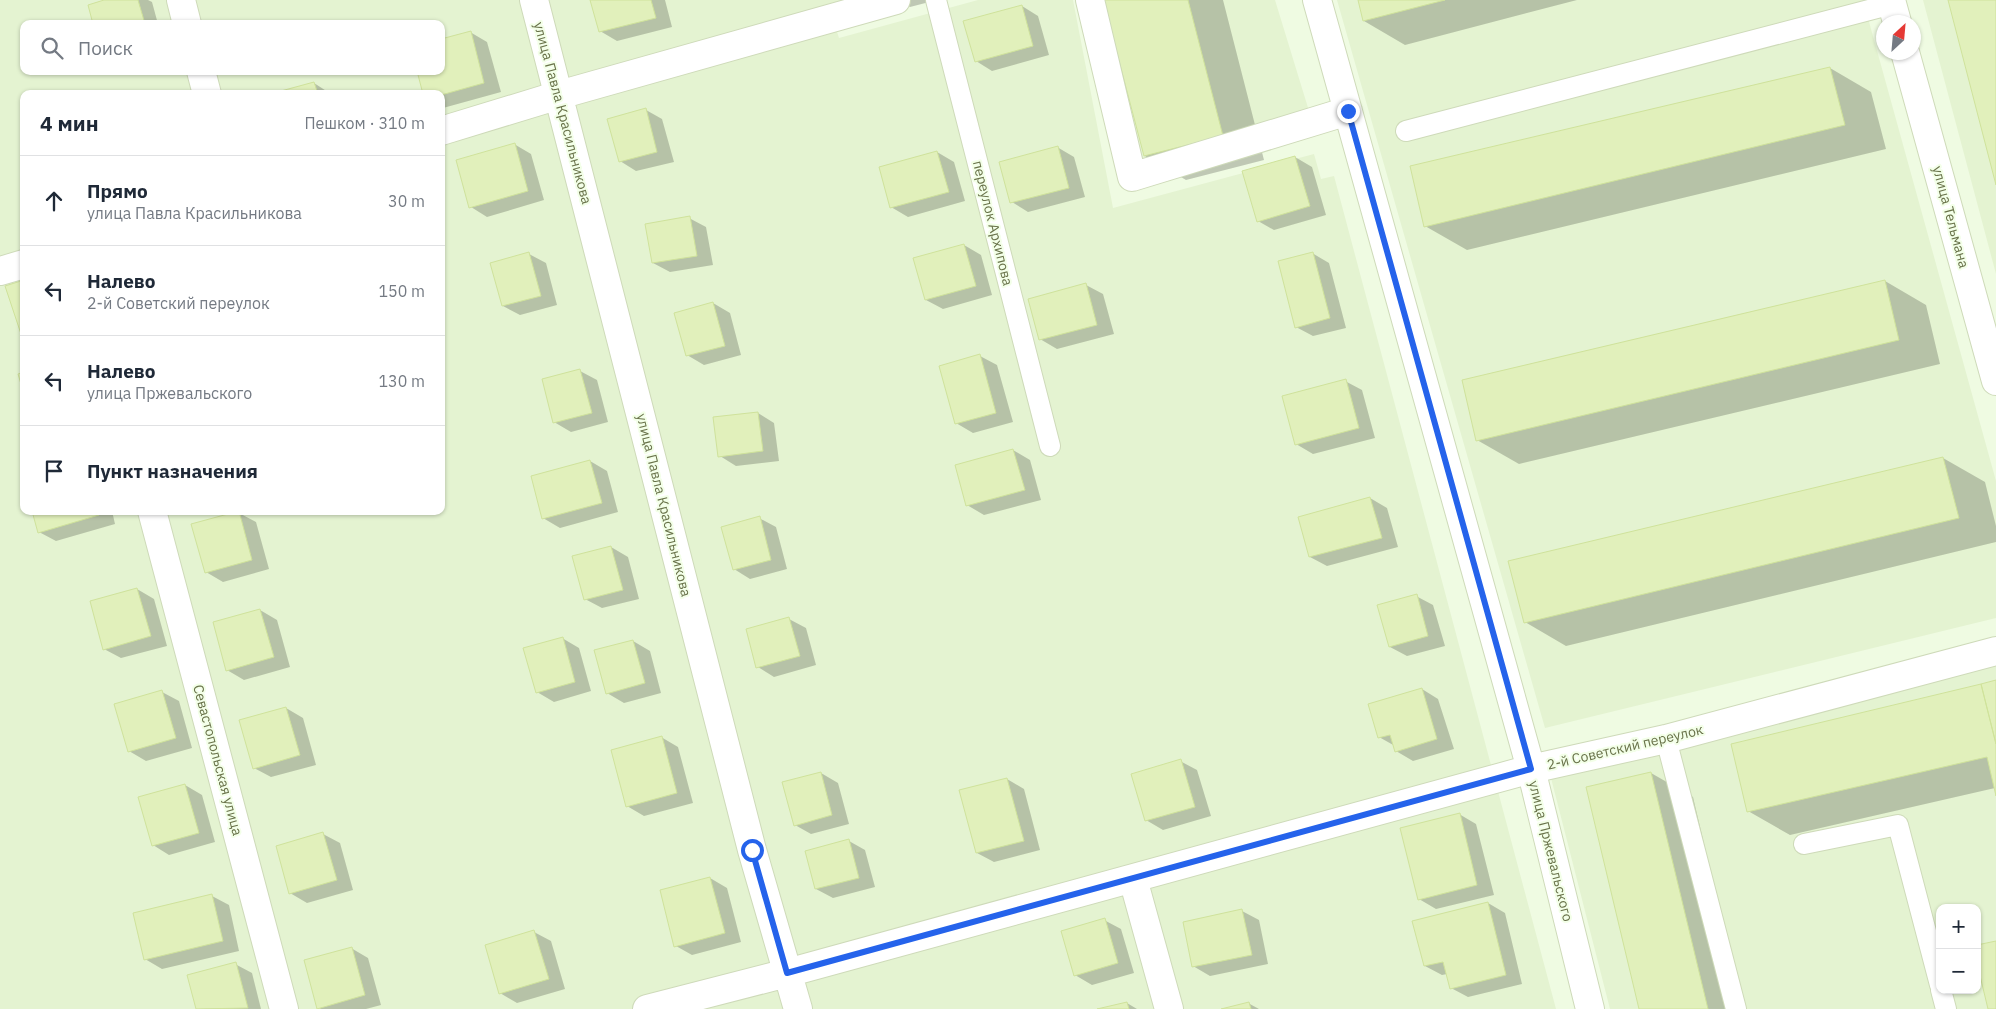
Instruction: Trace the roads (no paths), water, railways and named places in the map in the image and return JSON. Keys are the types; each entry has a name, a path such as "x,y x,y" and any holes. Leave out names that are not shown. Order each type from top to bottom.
{"street":[{"path":"181,0 186,20"},
{"name":"улица Павла Красильникова","path":"534,0 752,850 798,1009"},
{"path":"445,130 559,95 896,0"},
{"path":"1090,0 1132,177 1348,111"},
{"name":"улица Пржевальского","path":"1317,0 1531,769 1590,1009"},
{"name":"улица Тельмана","path":"1907,60 1996,381"},
{"path":"202,75 206,90"},
{"path":"0,271 20,265"},
{"name":"Севастопольская улица","path":"153,515 284,1009"},
{"name":"2-й Советский переулок","path":"646,1009 787,973 1531,769 1666,739 1996,651"},
{"path":"1133,879 1169,1009"}],"lane":[{"name":"переулок Архипова","path":"936,0 1050,446"},
{"path":"1406,131 1893,9"},
{"path":"1666,739 1736,1009"},
{"path":"1804,844 1898,825 1936,970"},
{"path":"1942,994 1946,1009"}]}
